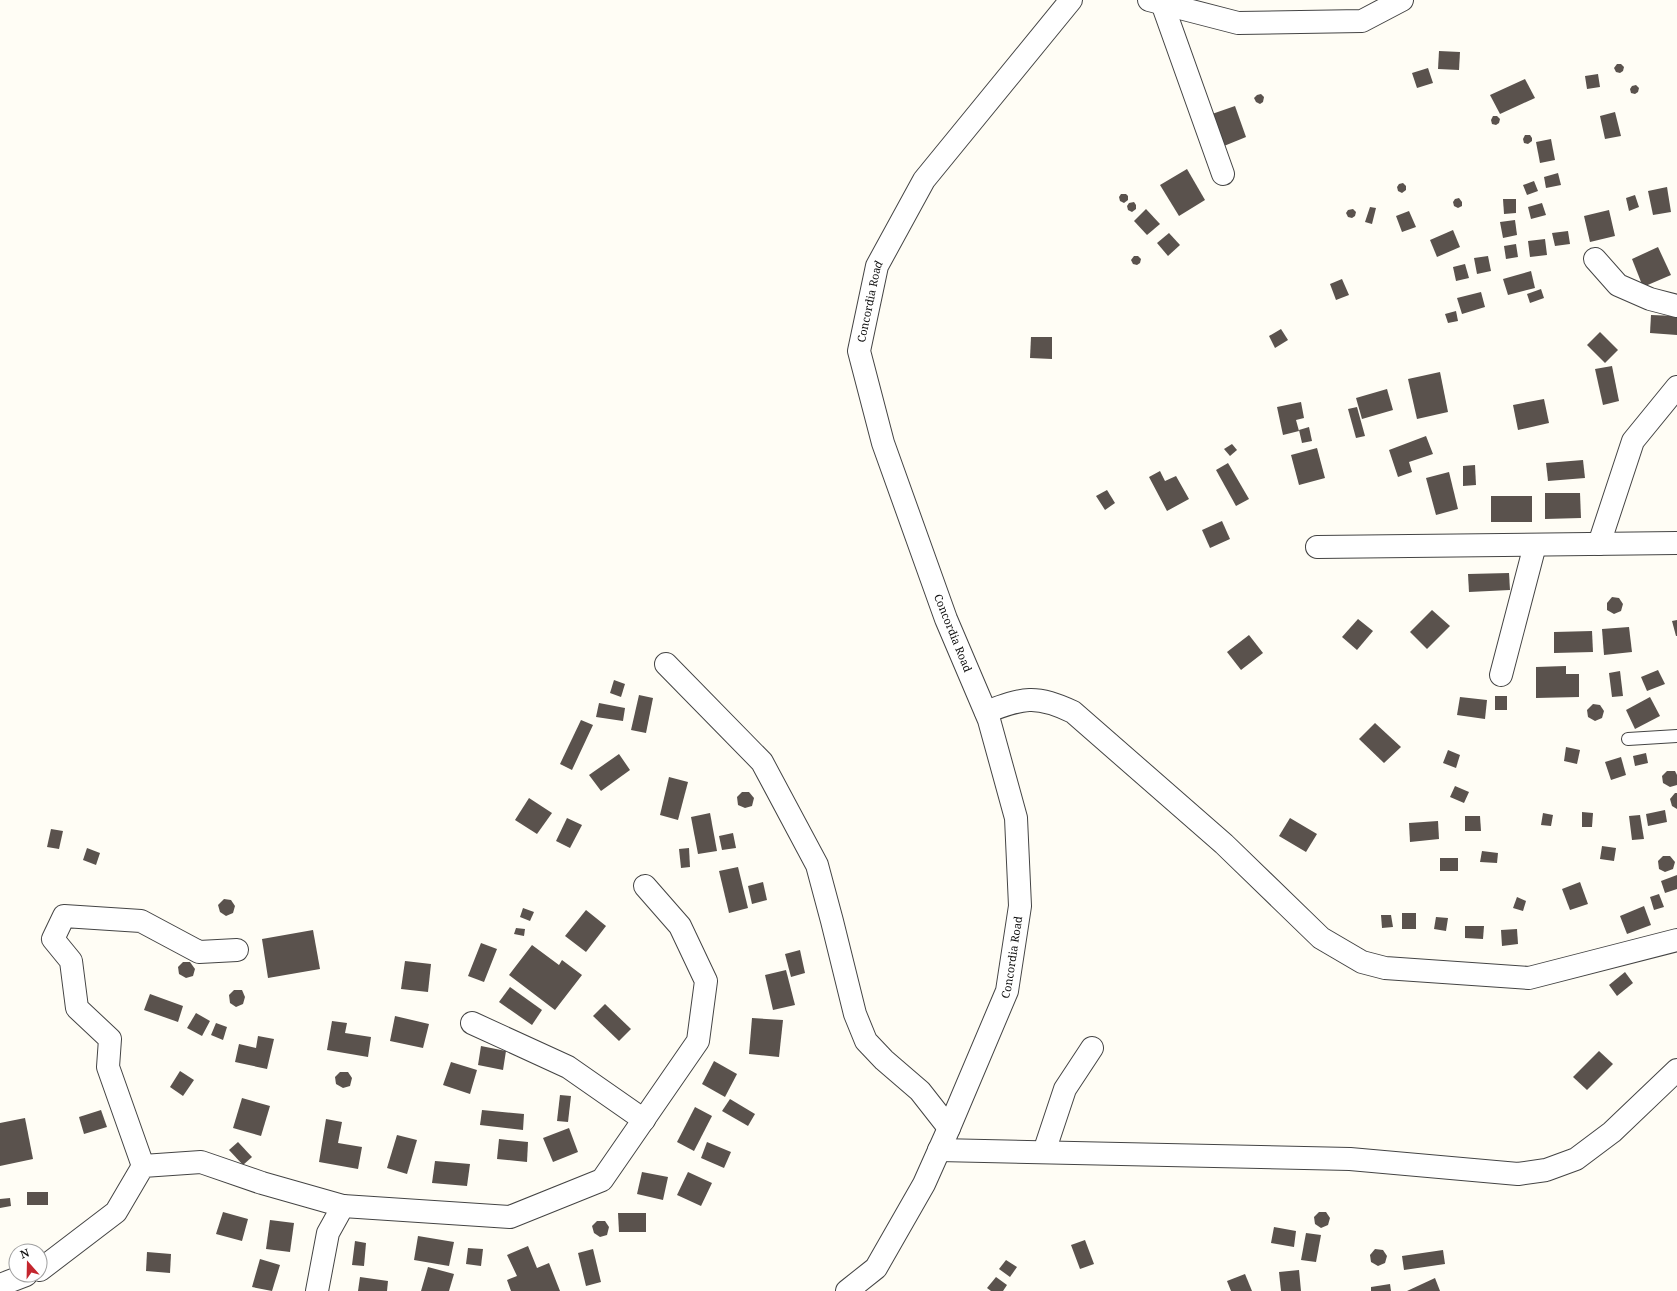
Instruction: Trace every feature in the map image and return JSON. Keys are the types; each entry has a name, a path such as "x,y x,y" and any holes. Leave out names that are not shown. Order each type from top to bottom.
{"street":[{"name":"Concordia Road","path":"847,1291 876,1268 924,1184 1007,991 1020,906 1016,818 986,712 946,619 883,443 860,351 877,266 924,180 1070,0"},
{"path":"1156,2 1238,23 1245,23 1362,21 1402,0"},
{"path":"1156,2 1224,174"},
{"path":"1595,259 1618,285 1650,299 1677,306"},
{"path":"1599,544 1633,441 1677,387"},
{"path":"1317,547 1677,543"},
{"path":"1501,675 1535,545"},
{"path":"666,664 762,762 817,865 855,1014 866,1041 884,1060 920,1091 949,1128"},
{"path":"986,712 1015,701 1034,700 1052,702 1072,712 1224,844 1321,938 1362,962 1385,968 1529,978 1677,940"},
{"path":"143,1166 201,1162 262,1183 343,1206 510,1217 602,1180 698,1041 706,981 680,926 645,886"},
{"path":"48,1264 116,1212 143,1166 108,1067 110,1039 77,1008 71,961 54,939 64,916 141,921 199,952 237,950"},
{"path":"472,1023 568,1067 644,1120"},
{"path":"1044,1152 1065,1089 1092,1048"},
{"path":"939,1150 1350,1159 1518,1174 1546,1170 1576,1159 1612,1132 1677,1070"},
{"path":"317,1291 328,1233 343,1206"}],"lane":[{"path":"1628,739 1677,736"}],"building":[{"path":"1439,51 1460,52 1459,70 1438,69"},
{"path":"1617,64 1621,64 1624,67 1623,71 1620,73 1616,72 1614,68"},
{"path":"1428,68 1433,83 1417,88 1412,73"},
{"path":"1598,74 1600,87 1587,89 1585,76"},
{"path":"1525,79 1535,98 1500,114 1490,95"},
{"path":"1636,85 1639,88 1638,92 1635,94 1631,93 1630,89 1632,86"},
{"path":"1261,94 1264,97 1263,102 1260,104 1256,102 1254,98"},
{"path":"1235,106 1246,137 1224,146 1212,114"},
{"path":"1615,112 1621,136 1605,139 1600,116"},
{"path":"1493,116 1497,116 1500,119 1499,123 1496,125 1492,124 1491,120"},
{"path":"1525,135 1530,135 1532,138 1532,141 1528,144 1524,143 1523,139"},
{"path":"1551,139 1555,160 1540,163 1536,142"},
{"path":"1187,169 1205,200 1179,216 1160,185"},
{"path":"1558,173 1561,185 1546,188 1544,177"},
{"path":"1534,181 1538,191 1527,195 1523,185"},
{"path":"1403,183 1406,186 1406,190 1402,193 1398,191 1397,187 1399,184"},
{"path":"1667,187 1671,212 1653,215 1648,191"},
{"path":"1121,194 1126,194 1128,196 1128,200 1124,203 1120,201 1119,197"},
{"path":"1635,195 1639,207 1629,211 1626,198"},
{"path":"1459,198 1462,202 1462,206 1458,208 1454,206 1453,202 1455,199"},
{"path":"1503,199 1516,199 1516,213 1504,214"},
{"path":"1134,202 1136,209 1132,212 1128,210 1127,206 1129,203"},
{"path":"1542,203 1546,215 1531,219 1528,207"},
{"path":"1370,207 1376,208 1372,224 1365,222"},
{"path":"1146,209 1160,224 1147,235 1134,221"},
{"path":"1353,209 1356,212 1355,216 1352,218 1348,217 1346,213 1348,210"},
{"path":"1609,210 1615,236 1590,242 1584,216"},
{"path":"1409,211 1416,227 1402,232 1396,216"},
{"path":"1515,220 1517,235 1503,238 1500,222"},
{"path":"1453,230 1460,247 1437,257 1430,240"},
{"path":"1568,231 1570,244 1555,246 1552,233"},
{"path":"1169,233 1180,245 1168,256 1157,243"},
{"path":"1545,239 1547,255 1530,257 1528,241"},
{"path":"1516,244 1518,257 1506,259 1504,246"},
{"path":"1658,247 1671,275 1643,287 1632,259"},
{"path":"1134,256 1138,256 1141,259 1140,263 1137,265 1133,264 1131,260"},
{"path":"1488,256 1491,271 1477,274 1474,258"},
{"path":"1465,264 1469,278 1456,281 1453,267"},
{"path":"1531,271 1535,288 1508,295 1503,279"},
{"path":"1342,279 1349,295 1336,300 1330,284"},
{"path":"1541,289 1544,298 1530,303 1527,294"},
{"path":"1481,292 1485,307 1462,314 1457,298"},
{"path":"1456,311 1458,321 1448,323 1445,314"},
{"path":"1651,315 1677,316 1677,335 1650,333"},
{"path":"1281,329 1288,340 1275,348 1269,336"},
{"path":"1600,332 1618,350 1605,363 1587,345"},
{"path":"1031,337 1052,337 1052,359 1030,358"},
{"path":"1612,366 1619,401 1603,405 1595,369"},
{"path":"1440,372 1448,412 1417,419 1408,379"},
{"path":"1387,389 1393,410 1362,419 1356,398"},
{"path":"1544,399 1549,423 1518,430 1513,405"},
{"path":"1301,402 1304,418 1296,420 1299,431 1283,435 1277,407"},
{"path":"1357,407 1365,436 1356,438 1348,409"},
{"path":"1309,427 1312,441 1302,443 1299,430"},
{"path":"1426,436 1433,454 1409,462 1412,472 1398,477 1389,450"},
{"path":"1232,444 1237,450 1230,456 1224,449"},
{"path":"1317,448 1325,478 1299,485 1291,455"},
{"path":"1583,460 1585,478 1548,481 1546,463"},
{"path":"1228,463 1249,499 1236,506 1216,470"},
{"path":"1475,465 1476,485 1463,486 1463,466"},
{"path":"1160,471 1165,481 1176,476 1189,499 1167,511 1149,477"},
{"path":"1449,472 1458,509 1436,515 1426,478"},
{"path":"1107,490 1115,503 1105,510 1096,496"},
{"path":"1545,493 1580,493 1581,518 1545,519"},
{"path":"1491,496 1532,496 1532,522 1491,522"},
{"path":"1222,521 1230,539 1210,548 1202,530"},
{"path":"1509,573 1510,590 1469,592 1468,574"},
{"path":"1612,597 1619,598 1623,604 1621,611 1614,614 1607,610 1607,603"},
{"path":"1432,610 1450,626 1427,649 1410,632"},
{"path":"1358,619 1373,631 1357,650 1342,637"},
{"path":"1677,620 1677,636 1676,636 1672,621"},
{"path":"1629,627 1632,652 1604,655 1602,629"},
{"path":"1592,631 1593,652 1554,653 1554,632"},
{"path":"1249,635 1263,653 1241,670 1227,652"},
{"path":"1566,666 1566,674 1579,674 1579,697 1536,698 1536,667"},
{"path":"1658,670 1665,684 1647,691 1641,677"},
{"path":"1620,671 1623,696 1612,697 1609,673"},
{"path":"614,680 625,684 621,697 610,693"},
{"path":"639,695 653,698 646,733 631,730"},
{"path":"1495,696 1507,696 1507,710 1495,710"},
{"path":"1460,697 1487,700 1485,719 1457,715"},
{"path":"1650,697 1660,716 1635,729 1626,710"},
{"path":"599,703 625,708 623,721 596,717"},
{"path":"1593,704 1600,705 1604,711 1602,718 1595,721 1588,717 1587,710"},
{"path":"581,720 593,725 572,770 560,764"},
{"path":"1375,723 1401,747 1384,763 1359,739"},
{"path":"1566,747 1580,750 1577,764 1564,761"},
{"path":"1448,750 1460,755 1456,768 1443,763"},
{"path":"1646,753 1648,763 1635,766 1633,756"},
{"path":"619,754 630,770 601,791 589,775"},
{"path":"1621,757 1626,775 1611,780 1605,762"},
{"path":"1667,771 1675,771 1677,775 1677,785 1670,787 1663,783 1662,776"},
{"path":"669,777 688,782 678,820 660,815"},
{"path":"1455,786 1469,792 1464,803 1450,797"},
{"path":"742,792 749,792 754,798 752,806 745,808 738,805 737,797"},
{"path":"1675,793 1677,793 1677,809 1672,806 1670,799"},
{"path":"529,798 552,813 537,834 515,820"},
{"path":"1665,810 1667,822 1648,826 1646,814"},
{"path":"1582,812 1593,813 1592,827 1582,827"},
{"path":"710,813 717,851 698,854 691,817"},
{"path":"1543,813 1553,815 1551,826 1541,825"},
{"path":"1640,815 1644,839 1632,840 1629,816"},
{"path":"1465,816 1480,816 1481,831 1465,831"},
{"path":"567,818 582,825 570,848 556,841"},
{"path":"1290,818 1317,834 1306,852 1279,836"},
{"path":"1438,821 1439,839 1410,842 1409,823"},
{"path":"51,829 63,831 59,849 47,847"},
{"path":"733,833 736,848 722,850 719,836"},
{"path":"1602,846 1616,848 1614,861 1600,859"},
{"path":"87,848 100,853 96,865 83,860"},
{"path":"689,848 690,867 681,868 679,849"},
{"path":"1482,851 1498,853 1497,863 1480,862"},
{"path":"1663,856 1670,856 1675,862 1673,869 1665,872 1659,869 1658,861"},
{"path":"1440,858 1458,858 1458,871 1440,871"},
{"path":"738,867 748,908 729,913 719,871"},
{"path":"1677,875 1677,889 1665,893 1661,881"},
{"path":"763,882 767,900 752,904 748,886"},
{"path":"1580,882 1588,904 1570,910 1562,889"},
{"path":"1659,894 1664,907 1654,910 1650,897"},
{"path":"1517,897 1526,901 1523,911 1513,908"},
{"path":"224,899 231,900 235,906 233,913 226,916 220,912 218,905"},
{"path":"1644,906 1651,925 1627,934 1620,916"},
{"path":"523,908 534,912 530,921 520,917"},
{"path":"586,910 606,926 586,952 565,936"},
{"path":"1402,913 1416,913 1416,929 1402,929"},
{"path":"1381,915 1391,915 1393,927 1382,928"},
{"path":"1436,917 1448,918 1446,931 1434,929"},
{"path":"1465,926 1484,926 1483,939 1465,938"},
{"path":"516,928 525,929 524,936 514,934"},
{"path":"1517,929 1518,944 1502,946 1501,930"},
{"path":"313,930 320,969 268,978 262,939"},
{"path":"481,943 497,949 484,982 468,976"},
{"path":"532,945 559,965 562,960 582,975 555,1010 509,975"},
{"path":"800,950 805,973 791,977 785,954"},
{"path":"405,961 431,964 428,992 401,989"},
{"path":"183,962 190,962 195,969 193,976 186,978 179,974 178,967"},
{"path":"786,970 795,1005 773,1010 765,975"},
{"path":"1625,972 1633,983 1617,996 1609,985"},
{"path":"510,987 542,1010 532,1025 499,1002"},
{"path":"234,990 242,990 245,997 243,1004 236,1007 230,1003 229,995"},
{"path":"150,994 183,1006 178,1022 144,1010"},
{"path":"605,1004 631,1029 619,1041 593,1016"},
{"path":"196,1013 210,1021 202,1036 187,1028"},
{"path":"395,1016 429,1024 423,1048 390,1041"},
{"path":"752,1018 783,1020 779,1057 749,1054"},
{"path":"332,1021 347,1023 345,1033 371,1037 368,1057 327,1050"},
{"path":"216,1023 227,1027 223,1040 211,1035"},
{"path":"258,1036 274,1039 267,1069 235,1062 239,1044 256,1048"},
{"path":"481,1046 506,1051 503,1070 478,1065"},
{"path":"1599,1051 1613,1064 1587,1090 1573,1077"},
{"path":"714,1061 737,1074 725,1097 702,1084"},
{"path":"451,1062 477,1070 470,1094 443,1085"},
{"path":"180,1071 194,1080 183,1096 170,1087"},
{"path":"340,1072 348,1072 352,1078 350,1086 343,1088 336,1084 335,1077"},
{"path":"560,1095 571,1096 568,1122 557,1121"},
{"path":"242,1098 270,1106 261,1136 233,1128"},
{"path":"730,1099 755,1114 748,1126 722,1111"},
{"path":"695,1107 712,1116 694,1151 677,1142"},
{"path":"101,1110 107,1127 84,1134 79,1117"},
{"path":"482,1110 524,1114 523,1130 480,1125"},
{"path":"25,1118 33,1159 0,1166 0,1123"},
{"path":"326,1119 342,1122 338,1143 362,1147 358,1169 319,1162"},
{"path":"569,1128 578,1152 553,1162 543,1138"},
{"path":"397,1135 417,1140 407,1174 387,1168"},
{"path":"499,1139 528,1142 527,1162 497,1159"},
{"path":"238,1142 252,1157 243,1165 229,1150"},
{"path":"707,1142 731,1152 724,1168 701,1158"},
{"path":"435,1161 470,1164 467,1186 432,1183"},
{"path":"642,1172 668,1177 663,1200 637,1194"},
{"path":"688,1172 712,1183 701,1206 677,1195"},
{"path":"27,1192 48,1192 48,1205 27,1205"},
{"path":"10,1198 11,1206 0,1208 0,1199"},
{"path":"223,1212 248,1219 242,1241 216,1234"},
{"path":"1319,1212 1326,1212 1330,1218 1328,1225 1321,1228 1315,1224 1314,1217"},
{"path":"618,1213 646,1213 646,1232 619,1232"},
{"path":"270,1220 294,1223 290,1252 266,1249"},
{"path":"597,1221 605,1221 609,1227 607,1235 600,1237 594,1233 592,1226"},
{"path":"1274,1227 1296,1231 1294,1247 1271,1243"},
{"path":"1306,1233 1321,1235 1316,1262 1301,1260"},
{"path":"418,1236 454,1242 449,1266 414,1260"},
{"path":"1085,1240 1094,1264 1080,1269 1071,1245"},
{"path":"355,1241 366,1243 364,1266 352,1265"},
{"path":"528,1246 537,1268 549,1263 560,1291 511,1291 507,1280 517,1276 507,1255"},
{"path":"468,1248 483,1249 481,1266 466,1264"},
{"path":"593,1249 601,1282 586,1286 578,1253"},
{"path":"1375,1249 1383,1250 1387,1256 1385,1263 1378,1266 1371,1262 1370,1255"},
{"path":"1443,1250 1445,1264 1404,1270 1402,1256"},
{"path":"147,1252 171,1254 170,1273 146,1271"},
{"path":"260,1259 280,1265 272,1291 252,1287"},
{"path":"1006,1260 1017,1267 1010,1277 999,1269"},
{"path":"428,1267 454,1274 449,1291 421,1291"},
{"path":"1299,1270 1301,1291 1281,1291 1279,1272"},
{"path":"1245,1274 1252,1291 1231,1291 1227,1281"},
{"path":"360,1277 388,1281 387,1291 358,1291"},
{"path":"996,1277 1007,1285 1003,1291 991,1291 987,1288"},
{"path":"1435,1278 1440,1291 1407,1291"},
{"path":"1390,1284 1391,1291 1371,1291 1371,1287"}]}
